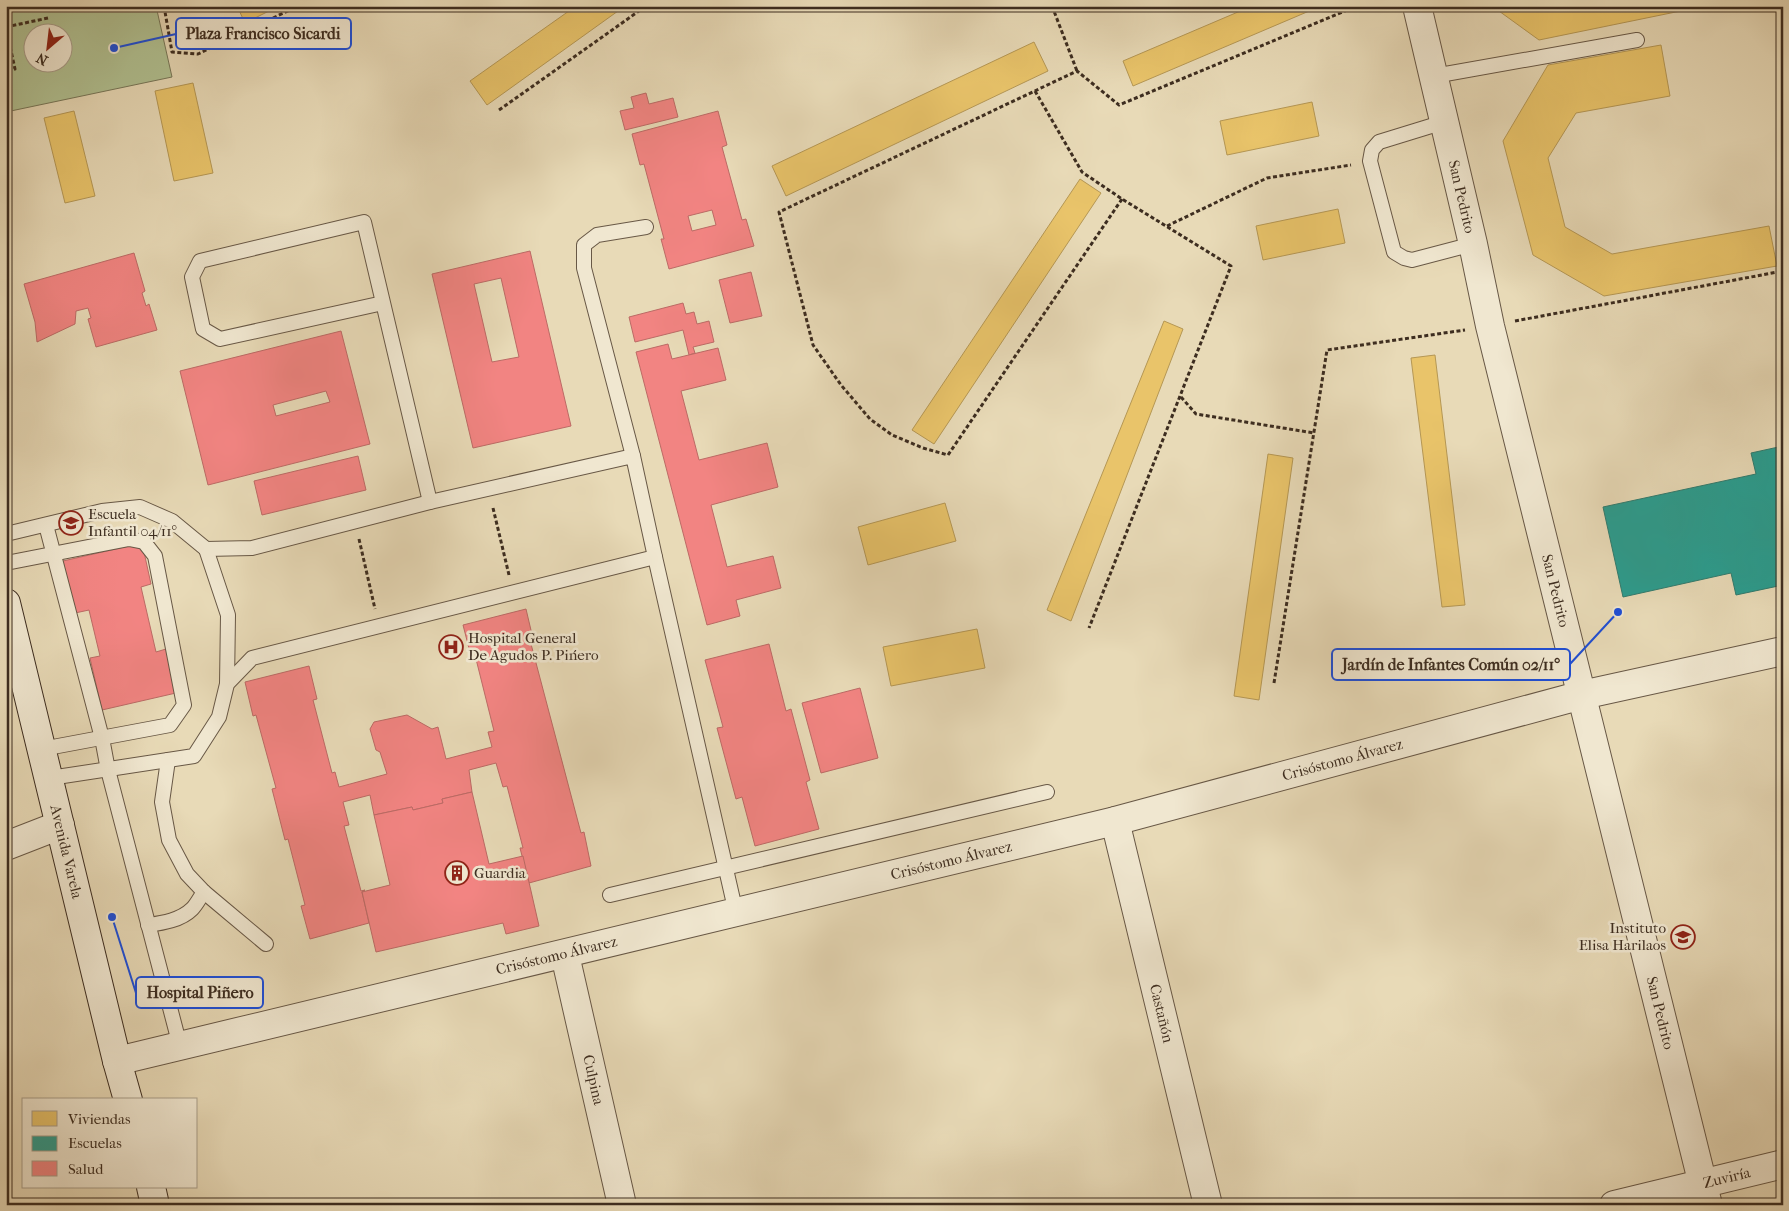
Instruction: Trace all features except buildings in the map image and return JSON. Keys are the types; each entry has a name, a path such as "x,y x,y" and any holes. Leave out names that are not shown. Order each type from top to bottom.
{"street":[{"name":"San Pedrito","path":"1417,6 1473,244 1490,326 1705,1194"},
{"name":"Avenida Varela","path":"6,603 127,1098"},
{"name":"Crisóstomo Álvarez","path":"117,1061 565,955 1115,821 1582,695 1783,651"},
{"name":"Castañón","path":"1115,821 1208,1205"},
{"path":"6,846 60,825"},
{"name":"Culpina","path":"565,955 622,1205"},
{"name":"Zuviría","path":"1614,1205 1705,1194 1783,1164"},
{"path":"151,1188 156,1205"}],"lane":[{"path":"1434,76 1637,40"},
{"path":"1444,122 1379,142 1372,150 1370,161 1394,252 1412,260 1473,244"},
{"path":"382,303 220,340 203,329 192,277 200,260 364,222 430,502"},
{"path":"646,228 597,235 584,245 584,268 633,456 736,913"},
{"path":"206,549 252,548 430,502 633,456"},
{"path":"6,534 102,511 140,507 172,521 206,549 228,614 227,684 218,717 194,756 50,778"},
{"path":"46,525 180,1046"},
{"path":"6,563 129,539 144,542 155,556 184,705 170,725 42,749"},
{"path":"227,684 252,658 655,557"},
{"path":"168,760 162,802 169,840 187,874 204,892 266,944"},
{"path":"610,895 1047,792"},
{"path":"148,925 165,923 180,917 192,908 204,892"}],"path":[{"path":"164,6 172,52 198,54 298,6"},
{"path":"499,110 646,6"},
{"path":"1052,6 1077,71 1118,105 1352,8"},
{"path":"6,71 15,69 6,27 48,18"},
{"path":"1077,71 779,212 813,345 841,385 870,419 892,434 923,448 948,455 1122,199"},
{"path":"1035,91 1082,172 1231,266 1089,628"},
{"path":"1167,226 1267,178 1351,164"},
{"path":"1274,684 1327,350 1490,326 1783,271"},
{"path":"1181,397 1196,414 1314,433"},
{"path":"488,489 513,593"},
{"path":"356,521 379,626"}],"green space":[{"path":"6,6 156,6 172,77 6,112"}],"place":[{"name":"Plaza Francisco Sicardi","path":"114,48"},
{"name":"Escuela Infantil 04/11°","path":"71,523"},
{"name":"Jardín de Infantes Común 02/11°","path":"1618,612"},
{"name":"Hospital General De Agudos P. Pińero","path":"451,647"},
{"name":"Guardia","path":"457,873"},
{"name":"Hospital Piñero","path":"112,917"},
{"name":"Instituto Elisa Harilaos","path":"1683,937"}]}
